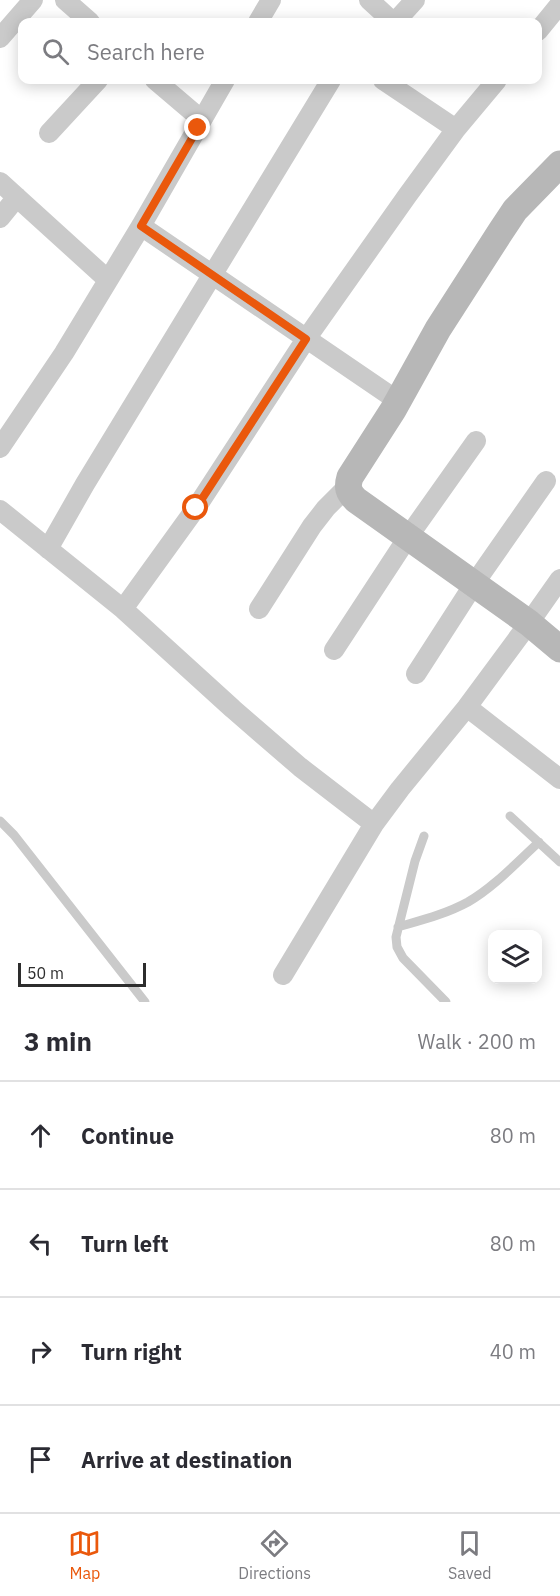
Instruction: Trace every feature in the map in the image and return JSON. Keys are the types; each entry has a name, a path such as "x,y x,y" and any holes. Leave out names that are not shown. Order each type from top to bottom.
{"street":[{"path":"0,38 33,0"},
{"path":"65,0 85,18"},
{"path":"263,18 271,0"},
{"path":"369,0 389,18"},
{"path":"398,18 415,0"},
{"path":"542,25 560,4"},
{"path":"49,132 94,84"},
{"path":"160,84 202,120"},
{"path":"0,448 64,353 223,84"},
{"path":"48,549 85,484 329,84"},
{"path":"389,84 456,129"},
{"path":"123,609 196,508 306,339 456,129 494,84"},
{"path":"259,609 312,526 347,487 350,477 398,401 438,329 515,210 560,164"},
{"path":"0,182 108,280"},
{"path":"0,218 17,198"},
{"path":"141,226 398,401"},
{"path":"334,650 408,537 476,441"},
{"path":"416,674 474,584 546,481"},
{"path":"347,487 356,500 529,623 560,649"},
{"path":"0,510 123,609 291,759 374,824"},
{"path":"283,975 374,824 467,707 560,579"},
{"path":"467,707 560,779"}],"lane":[{"path":"510,816 560,862"},
{"path":"0,821 14,835 145,1002"},
{"path":"424,836 415,861 396,937 403,958 446,1002"},
{"path":"398,927 469,902 539,843"}],"route":[{"path":"196,508 306,339 141,226 198,128"}]}
